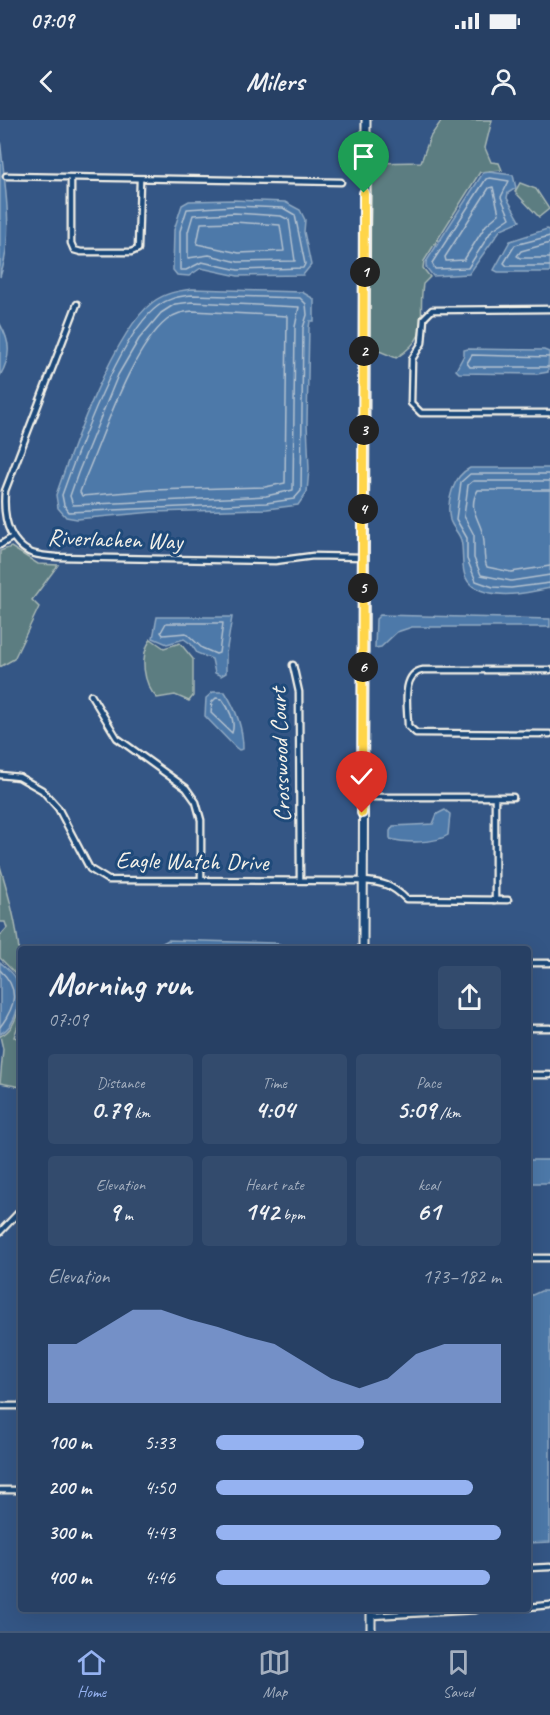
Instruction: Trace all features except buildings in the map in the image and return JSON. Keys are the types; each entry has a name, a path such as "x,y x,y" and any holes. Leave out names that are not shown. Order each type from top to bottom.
{"street":[{"path":"363,946 366,120"},
{"path":"6,176 71,179 341,182"},
{"path":"71,179 70,243 74,250 81,252 131,252 138,249 140,180"},
{"name":"Riverlachen Way","path":"77,304 5,491 3,513 13,537 30,553 57,557 275,561 313,556 363,557"},
{"path":"550,309 432,310 424,318 422,344 412,359 411,403 421,413 550,413"},
{"path":"0,544 13,537"},
{"name":"Crosswood Court","path":"293,665 299,692 300,880"},
{"path":"550,670 423,670 416,672 408,680 408,726 416,733 550,734"},
{"path":"91,695 117,738 186,788 196,802 201,820 201,879"},
{"name":"Eagle Watch Drive","path":"0,775 19,777 42,790 58,808 90,869 108,880 362,880 385,882 395,887 406,899 508,900"},
{"path":"362,797 513,797"},
{"path":"495,797 495,900"},
{"path":"531,963 550,963"},
{"path":"531,1028 550,1028"},
{"path":"531,1075 550,1075"},
{"path":"1,1230 18,1213"},
{"path":"531,1258 550,1258"},
{"path":"0,1407 18,1406"},
{"path":"0,1491 18,1490"},
{"path":"531,1568 550,1567"},
{"path":"531,1607 550,1605"},
{"path":"371,1612 371,1631"}],"green space":[{"path":"442,120 492,120 485,148 491,162 499,163 502,170 480,172 424,261 423,268 430,277 423,284 419,334 415,342 396,358 367,346 372,163 421,162 430,137"},
{"path":"520,183 536,189 549,209 539,217 515,192"},
{"path":"11,547 38,564 58,565 32,600 39,607 14,659 0,667 0,551"},
{"path":"151,639 164,648 180,643 193,659 193,696 189,701 175,695 157,698 152,692 144,670 145,653"},
{"path":"0,866 16,927 18,976 0,958 0,936 7,928 5,922 0,922"},
{"path":"18,1012 18,1026 14,1037 18,1038 18,1086 0,1083 3,1049 0,1036 8,1031"}],"water":[{"path":"0,137 8,225 0,277"},
{"path":"483,173 513,175 516,188 508,193 507,198 520,221 501,229 469,274 433,276 426,267 426,262"},
{"path":"189,201 285,202 300,210 305,220 304,232 311,265 303,275 238,276 201,268 189,276 177,275 173,270 174,230 182,205"},
{"path":"550,230 550,272 498,272 494,270 510,241"},
{"path":"192,289 302,292 314,299 314,321 310,321 309,328 307,492 298,505 267,509 153,512 77,519 66,517 58,508 56,495 96,391 124,337 139,316 153,302 171,293"},
{"path":"0,324 8,344 8,356 0,376"},
{"path":"464,350 544,350 549,352 548,372 537,374 459,373 456,370 464,355"},
{"path":"470,468 550,468 550,588 502,594 483,591 469,583 464,572 461,540 450,520 449,505 455,483"},
{"path":"380,615 550,619 550,627 412,627 397,632 381,647 375,648 376,619"},
{"path":"157,617 232,617 226,654 226,673 221,676 215,673 212,659 197,653 184,639 167,644 153,638"},
{"path":"213,692 225,692 236,712 243,749 239,750 235,747 205,716 206,698"},
{"path":"445,810 450,814 448,835 436,840 420,842 390,839 393,826 433,824 437,814"},
{"path":"168,940 275,943 286,946 157,946"},
{"path":"0,962 15,977 18,986 18,1002 15,1017 6,1030 0,1034"},
{"path":"531,1160 550,1160 550,1183 531,1183"},
{"path":"541,1291 550,1291 550,1542 531,1543 531,1296"}],"route":[{"path":"362,813 364,193"}]}
